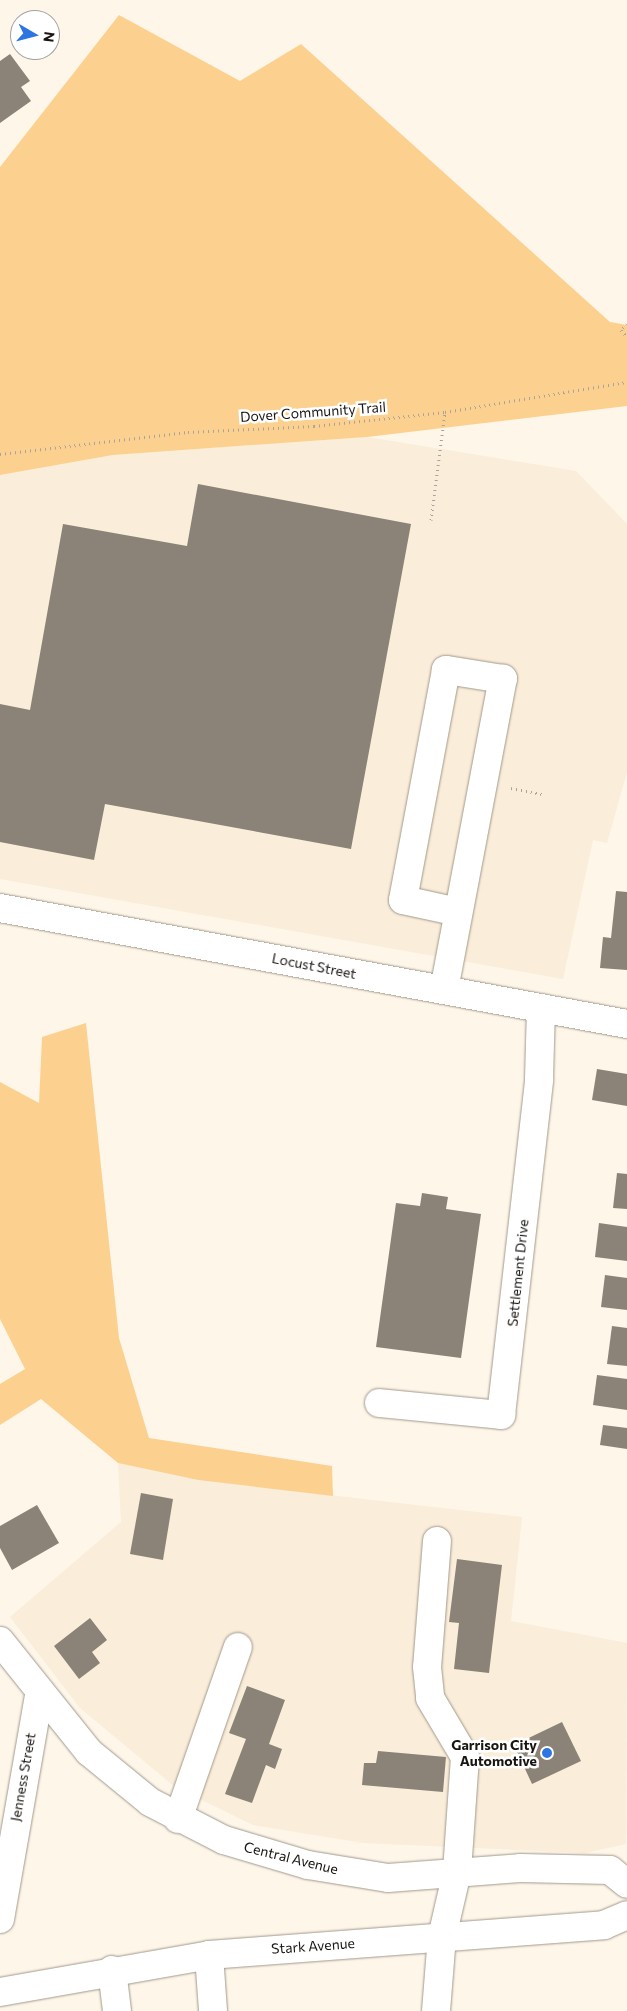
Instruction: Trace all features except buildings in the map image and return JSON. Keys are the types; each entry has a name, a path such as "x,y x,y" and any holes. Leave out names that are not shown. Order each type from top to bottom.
{"main road":[{"path":"444,990 503,679 446,670 403,900 458,912"},
{"name":"Locust Street","path":"0,908 627,1024"},
{"name":"Settlement Drive","path":"379,1403 502,1415 540,1079 541,1008"},
{"path":"436,1541 427,1666 430,1698 465,1757 458,1872 442,1937 436,2011"},
{"name":"Central Avenue","path":"0,1641 39,1695 88,1752 178,1819 224,1840 308,1865 388,1878 520,1868 610,1870 627,1884"},
{"path":"178,1819 238,1647"},
{"name":"Jenness Street","path":"0,1918 39,1695"},
{"name":"Stark Avenue","path":"0,1992 112,1970 209,1955 604,1925 627,1915"},
{"path":"209,1955 213,2011"},
{"path":"112,1970 116,2011"}],"path":[{"path":"627,324 621,330 627,337"},
{"name":"Dover Community Trail","path":"0,454 188,432 314,426 445,412 627,382"},
{"path":"432,520 445,412"}],"shaded area":[{"path":"119,15 240,81 301,44 610,322 627,325 627,406 367,437 113,455 0,475 0,167"},
{"path":"367,437 576,471 627,524 627,772 607,843 593,840 563,979 0,879 0,475 113,455"},
{"path":"86,1023 119,1338 149,1438 332,1466 333,1496 198,1480 118,1463 41,1399 0,1425 0,1384 25,1369 0,1319 0,1082 39,1103 42,1037"},
{"path":"118,1463 198,1480 522,1517 511,1621 627,1643 626,1844 585,1853 364,1843 253,1825 175,1787 80,1708 10,1617 121,1522"}],"place":[{"name":"Garrison City Automotive","path":"547,1753"}]}
